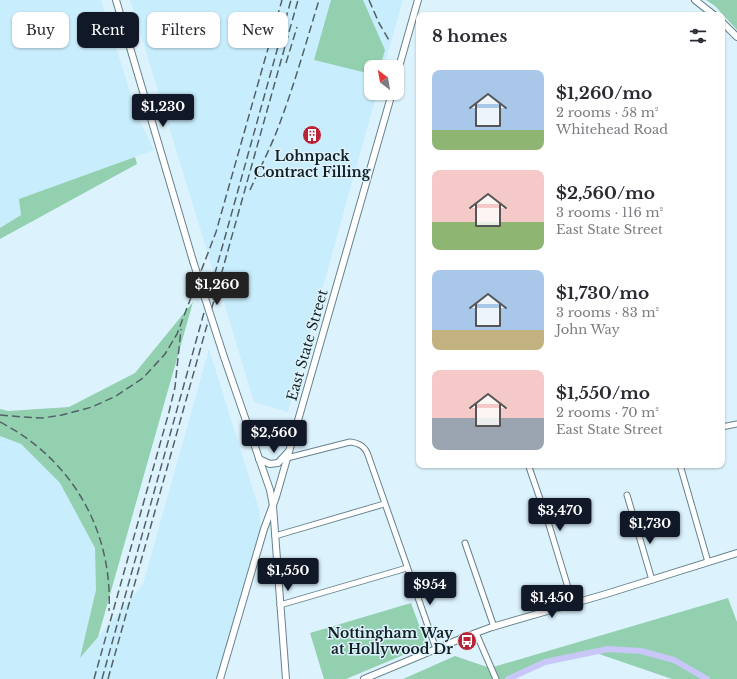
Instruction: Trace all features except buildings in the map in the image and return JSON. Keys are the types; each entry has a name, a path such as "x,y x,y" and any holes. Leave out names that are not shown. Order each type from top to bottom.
{"street":[{"path":"116,0 193,260 224,357 270,490 273,506 264,529 220,679"},
{"path":"401,60 418,0"},
{"path":"695,0 710,12"},
{"path":"725,25 737,37"},
{"name":"East State Street","path":"286,679 273,506 390,100"},
{"path":"725,427 736,425"},
{"path":"287,458 350,442 359,444 366,450 436,649"},
{"path":"259,459 270,464 278,463 289,451"},
{"path":"530,468 573,604"},
{"path":"681,468 708,562"},
{"path":"627,495 652,580"},
{"path":"275,536 384,504"},
{"path":"465,543 494,627"},
{"path":"364,679 476,633 737,553"},
{"path":"280,605 407,568"},
{"path":"476,633 496,679"}],"shaded area":[{"path":"0,0 101,0 105,12 77,12 77,48 116,48 138,117 154,150 20,199 21,215 0,228"},
{"path":"130,0 403,0 386,60 364,60 364,100 375,100 288,412 254,402 223,300 225,292 219,290 139,29 139,12 134,12"},
{"path":"209,349 259,509 261,537 219,679 0,679 0,436 21,444 60,483 95,548 96,590 81,657 143,584"}],"green space":[{"path":"331,0 363,0 385,50 382,60 364,60 364,72 314,60"},
{"path":"706,0 737,0 737,30 725,17 725,12 720,12"},
{"path":"135,157 137,164 0,239 0,228 21,215 19,199"},
{"path":"193,302 98,637 80,658 96,590 95,548 60,483 21,444 0,436 0,409 8,411 69,407 135,373"},
{"path":"728,598 737,622 737,679 672,679 596,653 539,663 511,679 403,679 455,656 490,668"},
{"path":"411,603 426,644 425,646 346,679 324,679 310,633"}],"waterway":[{"path":"508,679 545,662 608,649 641,651 674,660 707,679"}],"railway":[{"path":"0,415 42,418 62,415 92,407 116,396 143,378 165,354 177,334 216,232 282,0"},
{"path":"102,679 291,0"},
{"path":"108,679 298,0"},
{"path":"250,190 272,144 284,112 319,0"},
{"path":"369,0 379,23 390,42"},
{"path":"286,63 297,27"},
{"path":"94,679 169,412 175,387 181,329"},
{"path":"0,422 26,437 48,456 67,477 83,500 95,526 104,553 108,581 109,611"}],"place":[{"name":"Lohnpack Contract Filling","path":"312,135"},
{"name":"Nottingham Way at Hollywood Dr","path":"467,641"}]}
